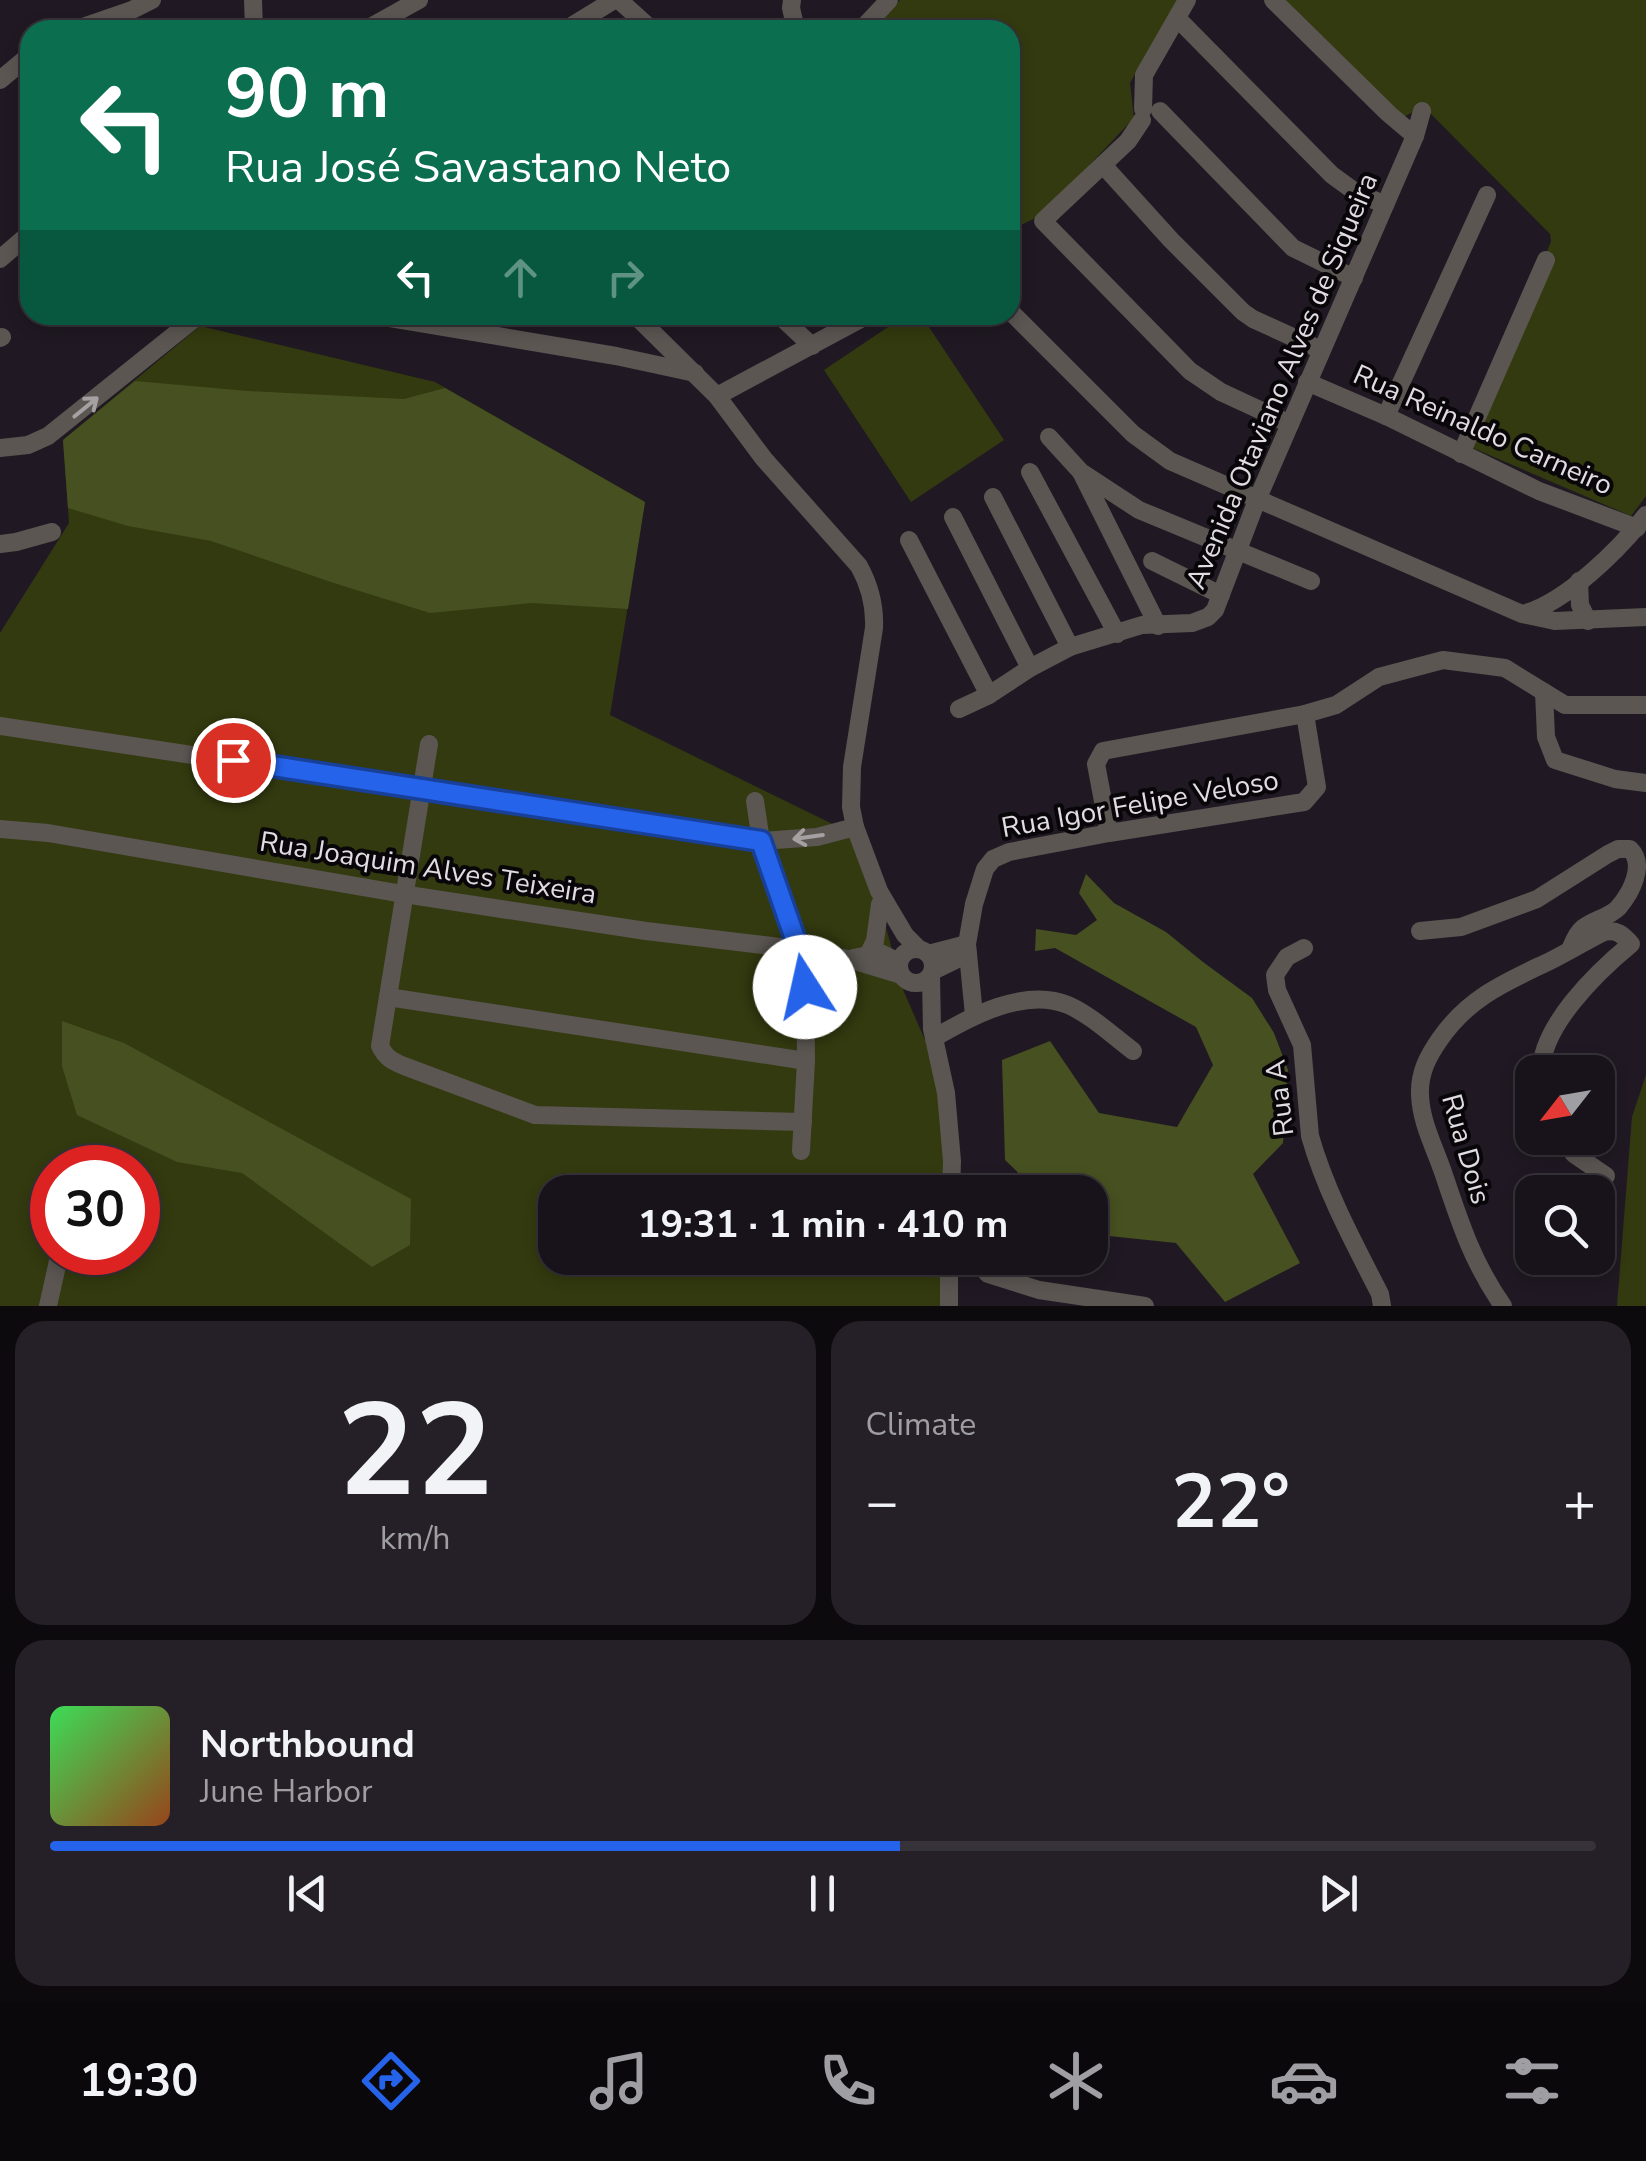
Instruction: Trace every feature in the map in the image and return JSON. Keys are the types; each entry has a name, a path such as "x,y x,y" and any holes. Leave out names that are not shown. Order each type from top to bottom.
{"street":[{"path":"113,20 152,0"},
{"path":"383,20 419,0"},
{"path":"581,20 616,0 640,20"},
{"path":"870,20 889,0"},
{"path":"1187,0 1144,75 1150,112 1184,138 1294,248 1354,278"},
{"path":"1273,0 1415,136"},
{"path":"1177,18 1332,174 1385,206"},
{"path":"0,80 20,63"},
{"name":"Avenida Otaviano Alves de Siqueira","path":"959,709 1070,647 1142,625 1192,623 1215,610 1257,500 1415,136 1422,111"},
{"path":"1150,112 1128,141 1043,222 1190,371 1222,392 1290,424"},
{"path":"1104,165 1243,312 1321,350"},
{"path":"1386,416 1487,194"},
{"path":"0,258 20,242"},
{"path":"1461,454 1546,260"},
{"path":"1020,321 1133,434 1170,461 1522,614 1555,621 1646,616"},
{"path":"0,448 28,445 48,436 186,325"},
{"path":"442,325 696,373"},
{"path":"790,325 812,346"},
{"path":"716,396 850,325"},
{"path":"616,356 631,356 640,351 649,327"},
{"path":"646,363 649,327"},
{"path":"649,327 716,396 764,459 859,566 868,583 874,628 850,790 854,828 901,969 933,1034"},
{"name":"Rua Reinaldo Carneiro","path":"1308,382 1539,491 1641,521"},
{"path":"1049,437 1080,472 1158,626"},
{"path":"1030,472 1117,634"},
{"path":"1080,472 1139,510 1311,581"},
{"path":"994,498 1070,647"},
{"path":"952,517 1030,668"},
{"path":"1522,614 1536,610 1579,581 1641,521"},
{"path":"0,544 52,532"},
{"path":"909,540 989,695"},
{"path":"1152,562 1222,594"},
{"path":"1579,581 1580,605 1588,621"},
{"path":"1108,833 1096,764 1103,751 1305,714 1336,705 1379,677 1443,660 1505,668 1566,705 1646,705"},
{"path":"1544,692 1546,737 1555,760 1615,779 1646,784"},
{"name":"Rua Igor Felipe Veloso","path":"968,949 978,886 985,869 1009,852 1304,802 1317,786 1305,714"},
{"path":"0,726 761,841 854,828"},
{"path":"429,744 380,1046 384,1055 391,1061 536,1115 802,1122"},
{"path":"755,801 761,841 802,950 806,1061 801,1151"},
{"name":"Rua Joaquim Alves Teixeira","path":"0,828 48,832 403,894 802,950 901,969"},
{"path":"1420,931 1481,921 1537,898 1618,849 1630,849 1638,866 1628,890 1614,911 1580,930 1570,950"},
{"path":"868,954 875,941 880,898"},
{"path":"880,898 928,962 933,1034 946,1093 952,1175"},
{"name":"Rua Dois","path":"1503,1306 1478,1268 1460,1227 1424,1124 1420,1080 1431,1051 1454,1018 1468,1006 1516,976 1604,932 1610,930 1633,940"},
{"path":"1542,1055 1588,982 1633,940"},
{"name":"Rua A","path":"1304,948 1286,957 1275,975 1277,990 1302,1046 1314,1150 1382,1306"},
{"path":"901,969 908,951 928,962 968,949 974,1014"},
{"path":"848,959 884,953 916,984 926,980 928,962"},
{"path":"388,996 806,1061"},
{"path":"933,1034 974,1014 1012,1003 1047,1000 1078,1012 1132,1052"},
{"path":"1575,1155 1605,1175"},
{"path":"48,1306 55,1275"},
{"path":"949,1275 949,1306"},
{"path":"991,1275 1039,1290 1146,1306"}],"green space":[{"path":"900,0 1178,0 1130,83 1134,118 1042,215 1020,225 1020,20 882,20"},
{"path":"1283,0 1646,0 1646,496 1631,516 1473,448 1551,241 1550,234 1423,106 1399,120"},
{"path":"891,325 928,325 1004,440 911,502 824,370"},
{"path":"200,326 435,382 645,502 610,715 851,833 881,910 904,992 925,1040 942,1095 945,1175 538,1175 538,1275 943,1275 942,1306 0,1306 0,633 69,523 63,440"},
{"path":"135,381 404,399 445,388 645,502 628,609 532,603 430,613 211,541 128,526 68,508 63,440"},
{"path":"1086,874 1114,903 1166,932 1252,998 1274,1033 1288,1070 1283,1143 1253,1174 1300,1263 1225,1302 1176,1243 1108,1236 1108,1175 1020,1175 1005,1160 1002,1060 1050,1041 1099,1113 1177,1127 1213,1065 1196,1027 1055,948 1035,951 1036,929 1076,935 1097,920 1079,893"},
{"path":"62,1021 124,1043 411,1199 410,1245 372,1267 242,1173 177,1162 160,1154 160,1145 141,1145 77,1115 62,1066"},
{"path":"1646,1075 1646,1306 1617,1306 1632,1117"}],"route":[{"path":"233,760 761,841 799,950 805,950 805,987"}]}
